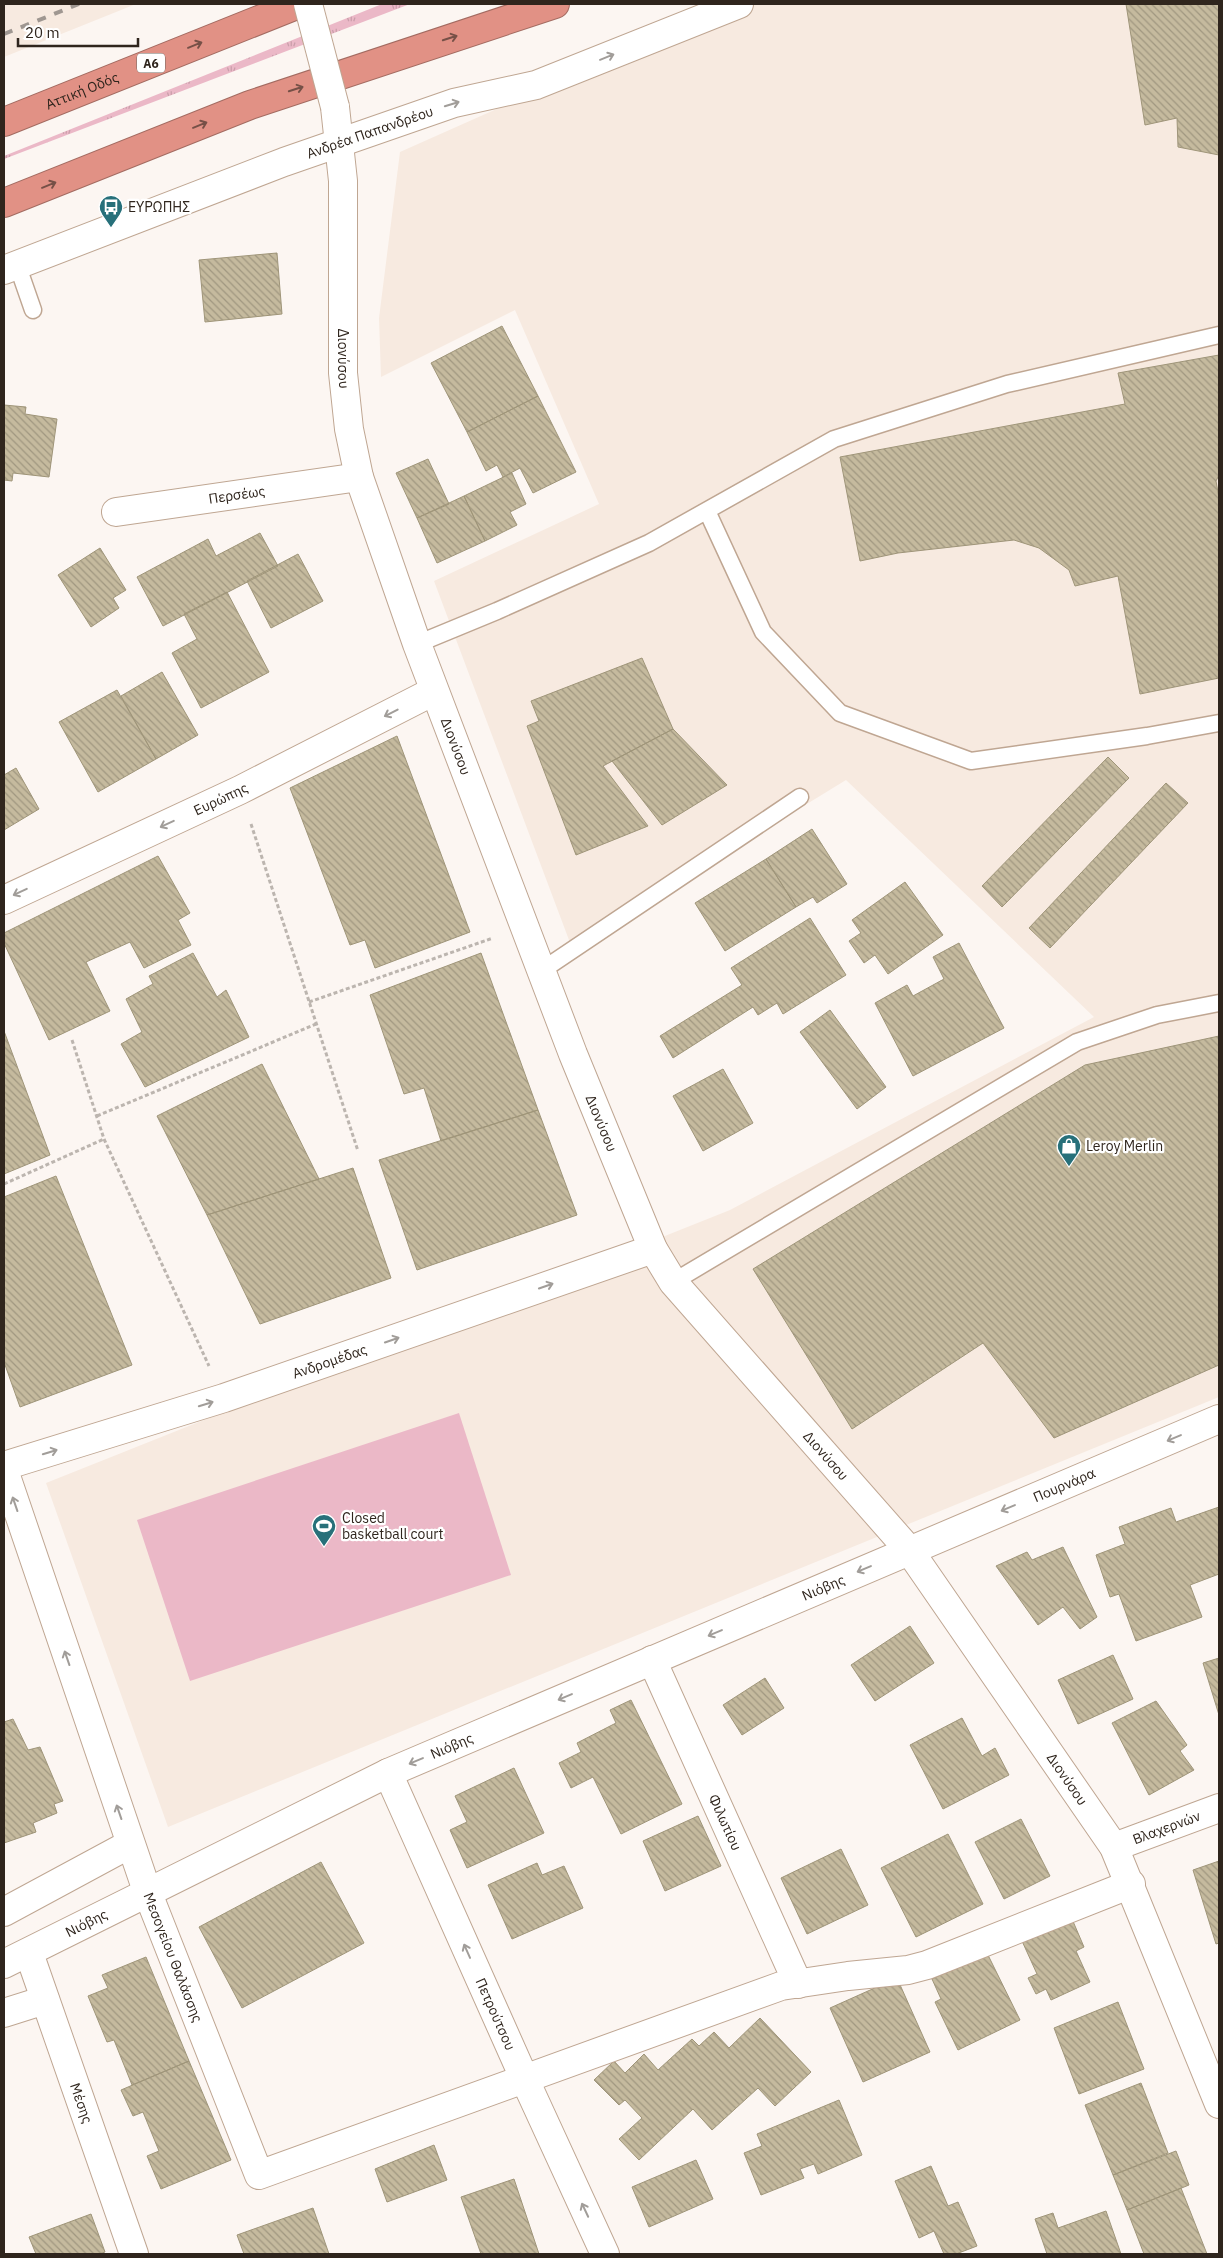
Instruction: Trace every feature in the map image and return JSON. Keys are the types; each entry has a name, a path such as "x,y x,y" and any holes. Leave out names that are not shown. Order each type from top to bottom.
{"highway":[{"name":"Αττική Οδός","path":"4,122 299,4"},
{"path":"4,203 250,104 555,4"}],"street":[{"name":"Διονύσου","path":"308,4 335,107 340,144 343,181 343,373 350,429 359,477 434,691 573,1054 653,1248 674,1282 909,1550 1114,1846 1219,2104"},
{"name":"Ανδρέα Παπανδρέου","path":"10,267 284,162 454,103 536,85 738,4"},
{"name":"Περσέως","path":"116,512 359,477"},
{"name":"Ευρώπης","path":"4,900 240,790 434,691"},
{"name":"Ανδρομέδας","path":"4,1466 224,1398 653,1248"},
{"name":"Πουρνάρα","path":"909,1550 1219,1419"},
{"name":"Μεσογείου Θαλάσσης","path":"4,1470 147,1892 259,2175 524,2080"},
{"name":"Νιόβης","path":"4,1964 388,1772 909,1550"},
{"name":"Φιλωτίου","path":"652,1660 798,1984"},
{"name":"Πετρούτσου","path":"388,1772 524,2080 605,2254"},
{"name":"Βλαχερνών","path":"1114,1846 1219,1808"},
{"path":"4,1912 130,1844"},
{"path":"524,2080 781,1986 848,1976 908,1970 927,1965 1131,1884"},
{"name":"Μέσης","path":"29,1953 134,2254"},
{"path":"4,2013 45,2000"}],"lane":[{"path":"10,267 33,310"},
{"path":"417,644 497,611 649,543 834,439 1007,384 1219,335"},
{"path":"707,511 763,632 840,713 971,760 1148,736 1219,723"},
{"path":"541,971 800,797"},
{"path":"674,1282 1077,1042 1157,1015 1219,1003"}],"path":[{"path":"240,790 358,1151"},
{"path":"309,1002 525,927"},
{"path":"96,1116 316,1024"},
{"path":"72,1040 104,1139 224,1398"},
{"path":"4,1184 104,1139"}],"shaded area":[{"path":"4,4 136,4 4,57"},
{"path":"740,4 1219,4 1219,1397 168,1827 46,1483 730,1210 1094,1017 846,780 572,948 434,581 599,504 515,310 381,377 379,318 400,152 640,45"}],"green space":[{"path":"382,4 410,4 4,159 4,156"},
{"name":"Closed basketball court","path":"459,1413 511,1575 190,1681 137,1520"}],"building":[{"path":"1126,4 1219,4 1219,155 1178,147 1177,118 1145,125"},
{"path":"277,253 282,314 205,322 199,260"},
{"path":"502,326 538,396 467,432 431,363"},
{"path":"1219,355 1219,475 1216,481 1219,498 1219,678 1140,694 1118,576 1075,586 1069,570 1039,548 1014,540 898,553 860,561 840,457 1125,404 1118,373"},
{"path":"538,396 576,472 533,493 520,468 503,477 497,465 486,471 467,432"},
{"path":"4,405 26,407 25,414 57,419 49,477 13,473 12,481 4,480"},
{"path":"428,459 449,504 417,518 396,473"},
{"path":"512,473 526,504 510,512 517,525 485,541 464,496"},
{"path":"464,496 485,541 437,563 417,518"},
{"path":"260,533 278,566 163,626 137,577 208,539 216,556"},
{"path":"100,548 126,590 113,598 119,608 91,627 58,575"},
{"path":"298,554 323,601 271,628 247,581"},
{"path":"227,592 269,672 201,708 172,653 197,639 184,614"},
{"path":"642,658 673,729 603,766 648,826 576,855 527,726 539,721 531,701"},
{"path":"162,672 198,735 156,759 121,696"},
{"path":"117,690 156,759 98,792 59,722"},
{"path":"673,729 727,785 662,825 612,761"},
{"path":"397,736 470,932 375,968 365,940 350,945 290,788"},
{"path":"1108,757 1129,778 1002,907 982,886"},
{"path":"16,768 39,809 4,830 4,775"},
{"path":"1166,783 1188,803 1050,948 1029,928"},
{"path":"812,829 847,884 817,903 813,897 796,907 766,859"},
{"path":"158,856 190,913 178,920 191,945 144,968 130,942 86,962 110,1011 49,1040 4,943 4,933"},
{"path":"766,859 796,907 725,951 695,903"},
{"path":"905,882 943,935 888,974 875,955 864,963 849,941 861,933 852,920"},
{"path":"810,918 846,975 783,1014 777,1003 758,1015 753,1007 673,1058 660,1036 742,985 731,968"},
{"path":"959,943 1004,1028 913,1076 875,1003 907,985 913,996 944,979 933,957"},
{"path":"193,953 217,997 226,990 249,1037 145,1087 121,1044 142,1032 126,999 153,984 149,976"},
{"path":"481,953 538,1110 441,1141 424,1088 404,1094 370,995"},
{"path":"830,1010 886,1087 857,1109 800,1032"},
{"path":"4,1031 50,1155 4,1174"},
{"name":"Leroy Merlin","path":"1219,1036 1219,1365 1054,1438 983,1343 852,1429 753,1269 1085,1065"},
{"path":"262,1064 319,1179 207,1215 157,1116"},
{"path":"723,1069 753,1123 703,1151 673,1096"},
{"path":"538,1110 577,1215 417,1270 379,1160"},
{"path":"353,1168 391,1278 260,1324 207,1215"},
{"path":"56,1176 132,1365 20,1407 4,1362 4,1197"},
{"path":"1219,1507 1219,1574 1190,1585 1202,1617 1136,1641 1119,1594 1110,1597 1096,1555 1125,1544 1119,1527 1171,1508 1176,1522"},
{"path":"1063,1547 1097,1617 1080,1629 1063,1607 1038,1625 996,1566 1027,1552 1032,1560"},
{"path":"910,1626 934,1663 875,1701 851,1665"},
{"path":"1113,1655 1133,1699 1078,1724 1058,1680"},
{"path":"1219,1658 1219,1715 1203,1663"},
{"path":"765,1678 784,1708 742,1735 723,1705"},
{"path":"631,1700 682,1804 621,1834 593,1777 571,1788 559,1763 581,1752 577,1743 616,1723 610,1710"},
{"path":"1156,1701 1187,1745 1180,1751 1194,1770 1149,1795 1112,1723"},
{"path":"962,1718 982,1756 995,1748 1009,1775 943,1809 910,1745"},
{"path":"13,1719 28,1750 40,1747 63,1801 54,1804 57,1813 33,1823 36,1832 4,1843 4,1722"},
{"path":"514,1768 544,1833 467,1868 450,1830 467,1822 455,1796"},
{"path":"698,1816 721,1866 665,1891 643,1841"},
{"path":"1021,1819 1050,1876 1004,1899 975,1842"},
{"path":"948,1834 983,1904 916,1937 881,1868"},
{"path":"841,1849 868,1905 807,1934 781,1878"},
{"path":"1219,1861 1219,1943 1216,1944 1193,1870"},
{"path":"321,1862 364,1943 242,2008 199,1927"},
{"path":"537,1863 542,1875 564,1866 583,1908 512,1939 488,1885"},
{"path":"1072,1919 1084,1947 1076,1951 1090,1982 1051,2000 1046,1989 1036,1994 1028,1978 1037,1974 1022,1941"},
{"path":"987,1953 1020,2020 958,2050 935,2002 941,1999 932,1979"},
{"path":"146,1957 189,2061 132,2085 114,2040 107,2042 88,1996 108,1988 102,1975"},
{"path":"897,1978 930,2052 863,2082 830,2008"},
{"path":"1118,2002 1144,2069 1079,2094 1054,2028"},
{"path":"760,2018 811,2072 775,2106 758,2088 712,2130 693,2109 639,2160 619,2139 642,2118 625,2100 619,2105 594,2080 614,2061 625,2073 644,2054 658,2070 692,2039 699,2046 714,2032 729,2048"},
{"path":"189,2061 231,2160 161,2189 147,2156 159,2151 143,2112 133,2116 121,2090"},
{"path":"1141,2083 1168,2153 1113,2175 1085,2105"},
{"path":"839,2100 862,2155 818,2174 814,2164 800,2169 804,2178 761,2195 744,2153 762,2146 757,2134"},
{"path":"434,2145 447,2180 387,2202 375,2169"},
{"path":"1176,2151 1189,2185 1127,2210 1113,2175"},
{"path":"696,2160 713,2199 649,2227 632,2187"},
{"path":"931,2166 948,2206 958,2202 977,2246 956,2254 944,2254 934,2231 919,2238 895,2181"},
{"path":"514,2179 539,2254 481,2254 461,2197"},
{"path":"1181,2188 1207,2254 1144,2254 1127,2210"},
{"path":"313,2208 329,2254 244,2254 237,2235"},
{"path":"1106,2211 1121,2254 1047,2254 1035,2219 1053,2213 1058,2228"},
{"path":"91,2214 105,2252 99,2254 36,2254 29,2237"}],"railway":[{"path":"4,34 79,4"}],"place":[{"name":"ΕΥΡΩΠΗΣ","path":"111,228"},
{"name":"Leroy Merlin","path":"1069,1167"},
{"name":"Closed basketball court","path":"324,1547"}]}
